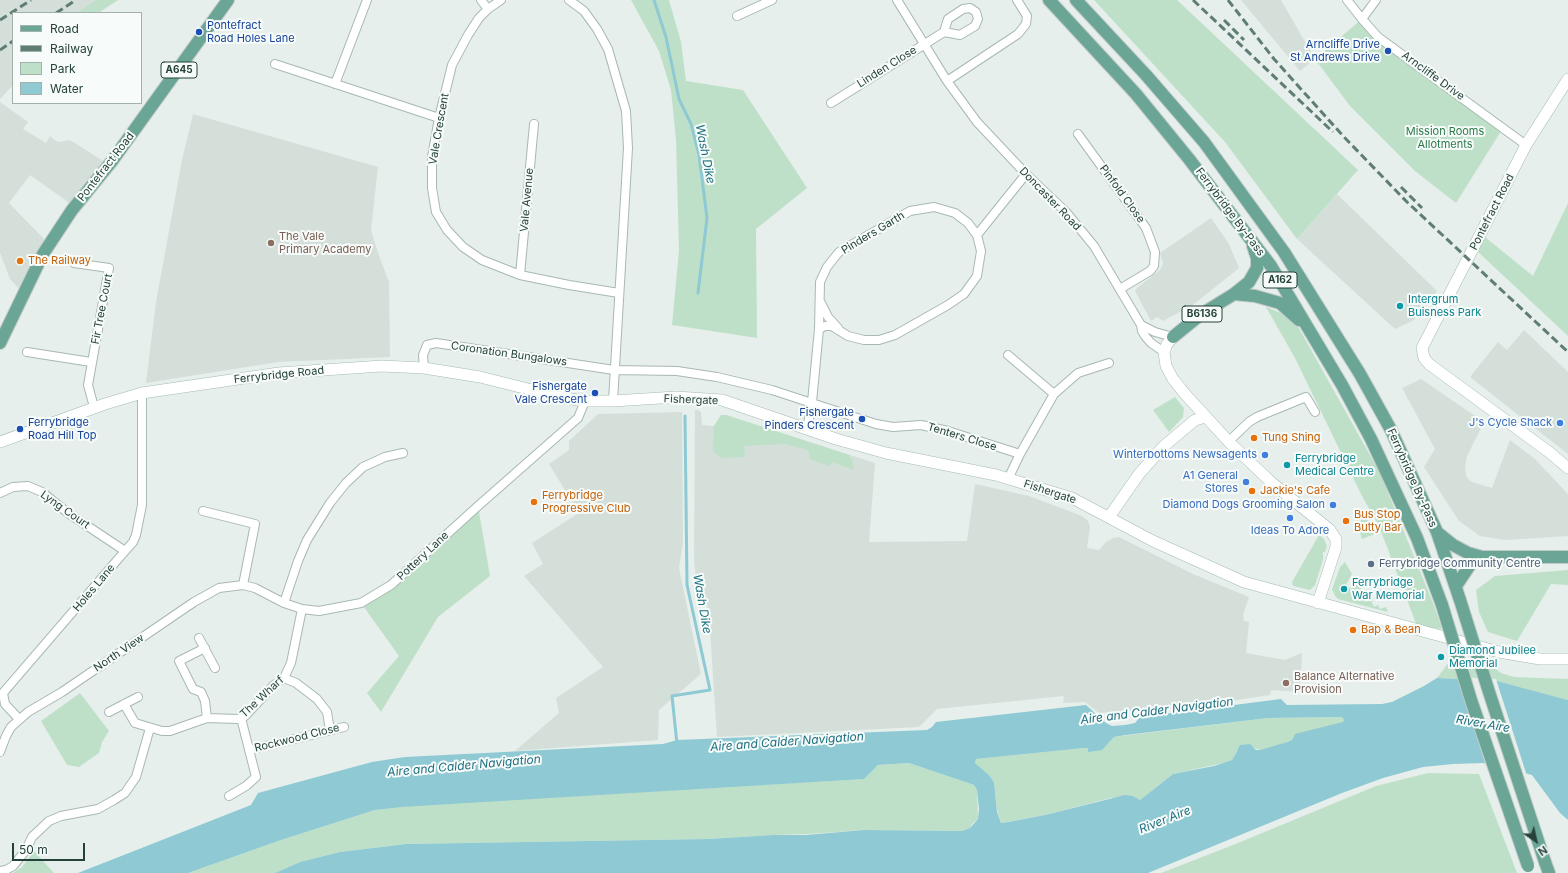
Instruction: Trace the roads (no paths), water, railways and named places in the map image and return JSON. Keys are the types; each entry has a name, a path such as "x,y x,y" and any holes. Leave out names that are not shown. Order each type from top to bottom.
{"main road":[{"name":"Pontefract Road","path":"0,342 8,329 43,254 72,210 112,162 228,0"},
{"name":"Ferrybridge By-Pass","path":"1049,0 1136,94 1189,159 1271,266 1342,385 1374,446 1417,538 1442,605 1471,700 1530,869"},
{"name":"Ferrybridge By-Pass","path":"1076,0 1204,142 1284,252 1368,388 1391,430 1437,532 1456,586 1547,868"},
{"name":"Pontefract Road","path":"1568,79 1526,145 1422,348 1424,358 1429,364 1568,468"},
{"path":"1234,294 1249,282 1257,268 1257,258 1251,241"},
{"path":"1234,294 1255,296 1280,303 1310,330"},
{"name":"B6136","path":"1164,352 1167,344 1173,337 1200,315 1234,294"},
{"path":"1164,352 1166,366 1173,379 1228,442 1272,483 1320,520 1329,529 1336,540 1336,547 1318,603"},
{"name":"Ferrybridge Road","path":"0,442 94,407 142,393 279,373 382,366 424,368 480,377 564,398"},
{"name":"Fishergate","path":"564,398 585,401 613,402 676,397 722,400 807,429 893,455 1008,479 1072,498 1191,559 1244,582 1499,652 1540,659 1568,659"},
{"path":"1186,427 1192,414 1192,402"},
{"path":"1109,517 1139,474 1164,446 1195,420 1206,417"},
{"path":"1437,532 1453,545 1468,553 1482,557 1568,556"},
{"path":"1456,586 1470,565 1482,557"}],"street":[{"path":"335,84 367,0"},
{"path":"481,0 488,9"},
{"name":"Vale Crescent","path":"501,0 488,9 479,18 452,64 439,118 432,157 432,188 436,212 447,230 463,247 482,260 520,275 619,293"},
{"path":"569,0 584,11 608,49 626,111 628,148 613,402"},
{"path":"737,16 772,0"},
{"name":"Doncaster Road","path":"897,0 947,81 977,122 1026,174 1066,212 1094,246 1141,325 1145,336 1151,343 1164,352"},
{"path":"947,81 1018,34 1026,24 1027,16 1017,0"},
{"name":"Arncliffe Drive","path":"1347,0 1378,36 1526,145"},
{"path":"1362,19 1376,0"},
{"name":"Linden Close","path":"831,103 944,32"},
{"path":"275,64 439,118"},
{"name":"Vale Avenue","path":"520,275 534,124"},
{"name":"Pinfold Close","path":"1078,134 1146,228 1155,252 1154,266 1150,271 1120,289"},
{"path":"819,329 825,326 832,326 848,336 858,339 879,340 895,335 948,305 964,294 977,276 981,252 977,235 1026,174"},
{"name":"Pinders Garth","path":"807,429 812,402 819,329 820,282 827,267 840,252 910,211 934,207 956,213 968,223 977,235"},
{"name":"Fir Tree Court","path":"74,263 109,268 88,385 94,407"},
{"path":"820,302 828,316 839,330"},
{"path":"1141,325 1154,332 1173,337"},
{"name":"Coronation Bungalows","path":"424,368 423,355 427,345 436,343 614,370"},
{"path":"27,352 91,362"},
{"path":"1008,355 1054,394"},
{"path":"1008,479 1020,454 1054,394 1078,373 1109,363"},
{"path":"614,370 677,371 717,377 772,390 812,402"},
{"name":"Holes Lane","path":"20,719 5,704 2,698 3,693 133,542 136,535 142,505 142,393"},
{"path":"1228,442 1249,422 1257,417 1306,397 1315,412"},
{"name":"Pottery Lane","path":"219,588 243,585 255,588 284,603 302,610 319,611 361,603 392,585 478,506 578,418 585,401"},
{"name":"Tenters Close","path":"812,402 876,424 893,426 922,425 948,431 1020,454"},
{"path":"284,603 298,561 307,540 330,503 346,483 363,467 385,457 403,453"},
{"name":"Lyng Court","path":"0,493 12,487 28,486 42,492 68,513 125,551"},
{"path":"203,511 255,524 243,585"},
{"name":"North View","path":"20,719 194,602 219,588"},
{"name":"The Wharf","path":"124,704 135,723 162,731 170,731 207,718 238,719 245,716 274,684 284,678 291,663 302,610"},
{"path":"199,638 215,668"},
{"path":"205,648 179,662 193,689 201,692 205,701 207,718"},
{"path":"284,678 296,683 317,699 327,712 330,730"},
{"path":"109,712 138,697"},
{"name":"Rockwood Close","path":"229,796 246,786 256,777 241,718"},
{"path":"0,752 11,727 20,719"},
{"name":"Rockwood Close","path":"249,750 344,727"},
{"path":"0,871 6,870 13,866 26,850 32,837 49,821 61,816 98,809 125,793 136,777 150,728"}],"water":[{"path":"1437,678 1497,681 1568,700 1568,820 1560,813 1532,775 1483,763 1453,764 1423,767 1383,778 1342,793 1148,873 275,873 300,862 340,852 406,844 709,839 773,835 806,835 864,830 962,831 970,828 978,819 979,809 977,790 974,785 909,763 878,765 864,779 401,807 375,810 281,840 188,873 78,873 251,805 258,793 372,762 405,757 663,744 677,740 927,730 936,722 1086,705 1106,723 1112,726 1135,723 1140,717 1281,699 1287,705 1382,704 1392,702","holes":["1342,717 1344,720 1343,722 1295,734 1292,740 1260,750 1256,750 1250,744 1240,745 1232,760 1214,766 1173,774 1140,800 1133,796 1125,795 1045,815 1001,823 997,812 994,782 989,775 975,763 976,759 1084,748 1088,748 1088,752 1102,750 1114,737 1268,718"]}],"waterway":[{"name":"Wash Dike","path":"654,0 666,37 679,99 691,124 699,155 707,218 698,293"},
{"name":"Wash Dike","path":"677,744 672,696 710,690 687,585 685,416"}],"railway":[{"path":"12,12 31,0"},
{"path":"58,12 76,0"},
{"path":"1193,0 1333,132"},
{"path":"1228,0 1274,59 1344,137 1407,202 1568,352"},
{"path":"0,20 12,12"},
{"path":"1224,20 1244,40"},
{"path":"0,50 12,42"},
{"path":"1401,187 1422,208"}],"place":[{"name":"Pontefract Road Holes Lane","path":"199,32"},
{"name":"Arncliffe Drive St Andrews Drive","path":"1388,51"},
{"name":"The Vale Primary Academy","path":"271,243"},
{"name":"The Railway","path":"20,261"},
{"name":"Intergrum Buisness Park","path":"1400,306"},
{"name":"Fishergate Vale Crescent","path":"595,393"},
{"name":"Fishergate Pinders Crescent","path":"862,419"},
{"name":"J's Cycle Shack","path":"1560,423"},
{"name":"Ferrybridge Road Hill Top","path":"20,429"},
{"name":"Tung Shing","path":"1254,438"},
{"name":"Winterbottoms Newsagents","path":"1265,455"},
{"name":"Ferrybridge Medical Centre","path":"1287,465"},
{"name":"A1 General Stores","path":"1246,482"},
{"name":"Jackie's Cafe","path":"1252,491"},
{"name":"Ferrybridge Progressive Club","path":"534,502"},
{"name":"Diamond Dogs Grooming Salon","path":"1333,505"},
{"name":"Ideas To Adore","path":"1290,518"},
{"name":"Bus Stop Butty Bar","path":"1346,521"},
{"name":"Ferrybridge Community Centre","path":"1371,564"},
{"name":"Ferrybridge War Memorial","path":"1344,589"},
{"name":"Bap & Bean","path":"1353,630"},
{"name":"Diamond Jubilee Memorial","path":"1441,657"},
{"name":"Balance Alternative Provision","path":"1286,683"}],"park label":[{"name":"Mission Rooms Allotments","path":"1445,138"}],"water label":[{"name":"Aire and Calder Navigation","path":"1157,711"},
{"name":"River Aire","path":"1483,724"},
{"name":"Aire and Calder Navigation","path":"787,742"},
{"name":"Aire and Calder Navigation","path":"464,766"},
{"name":"River Aire","path":"1165,820"}]}
